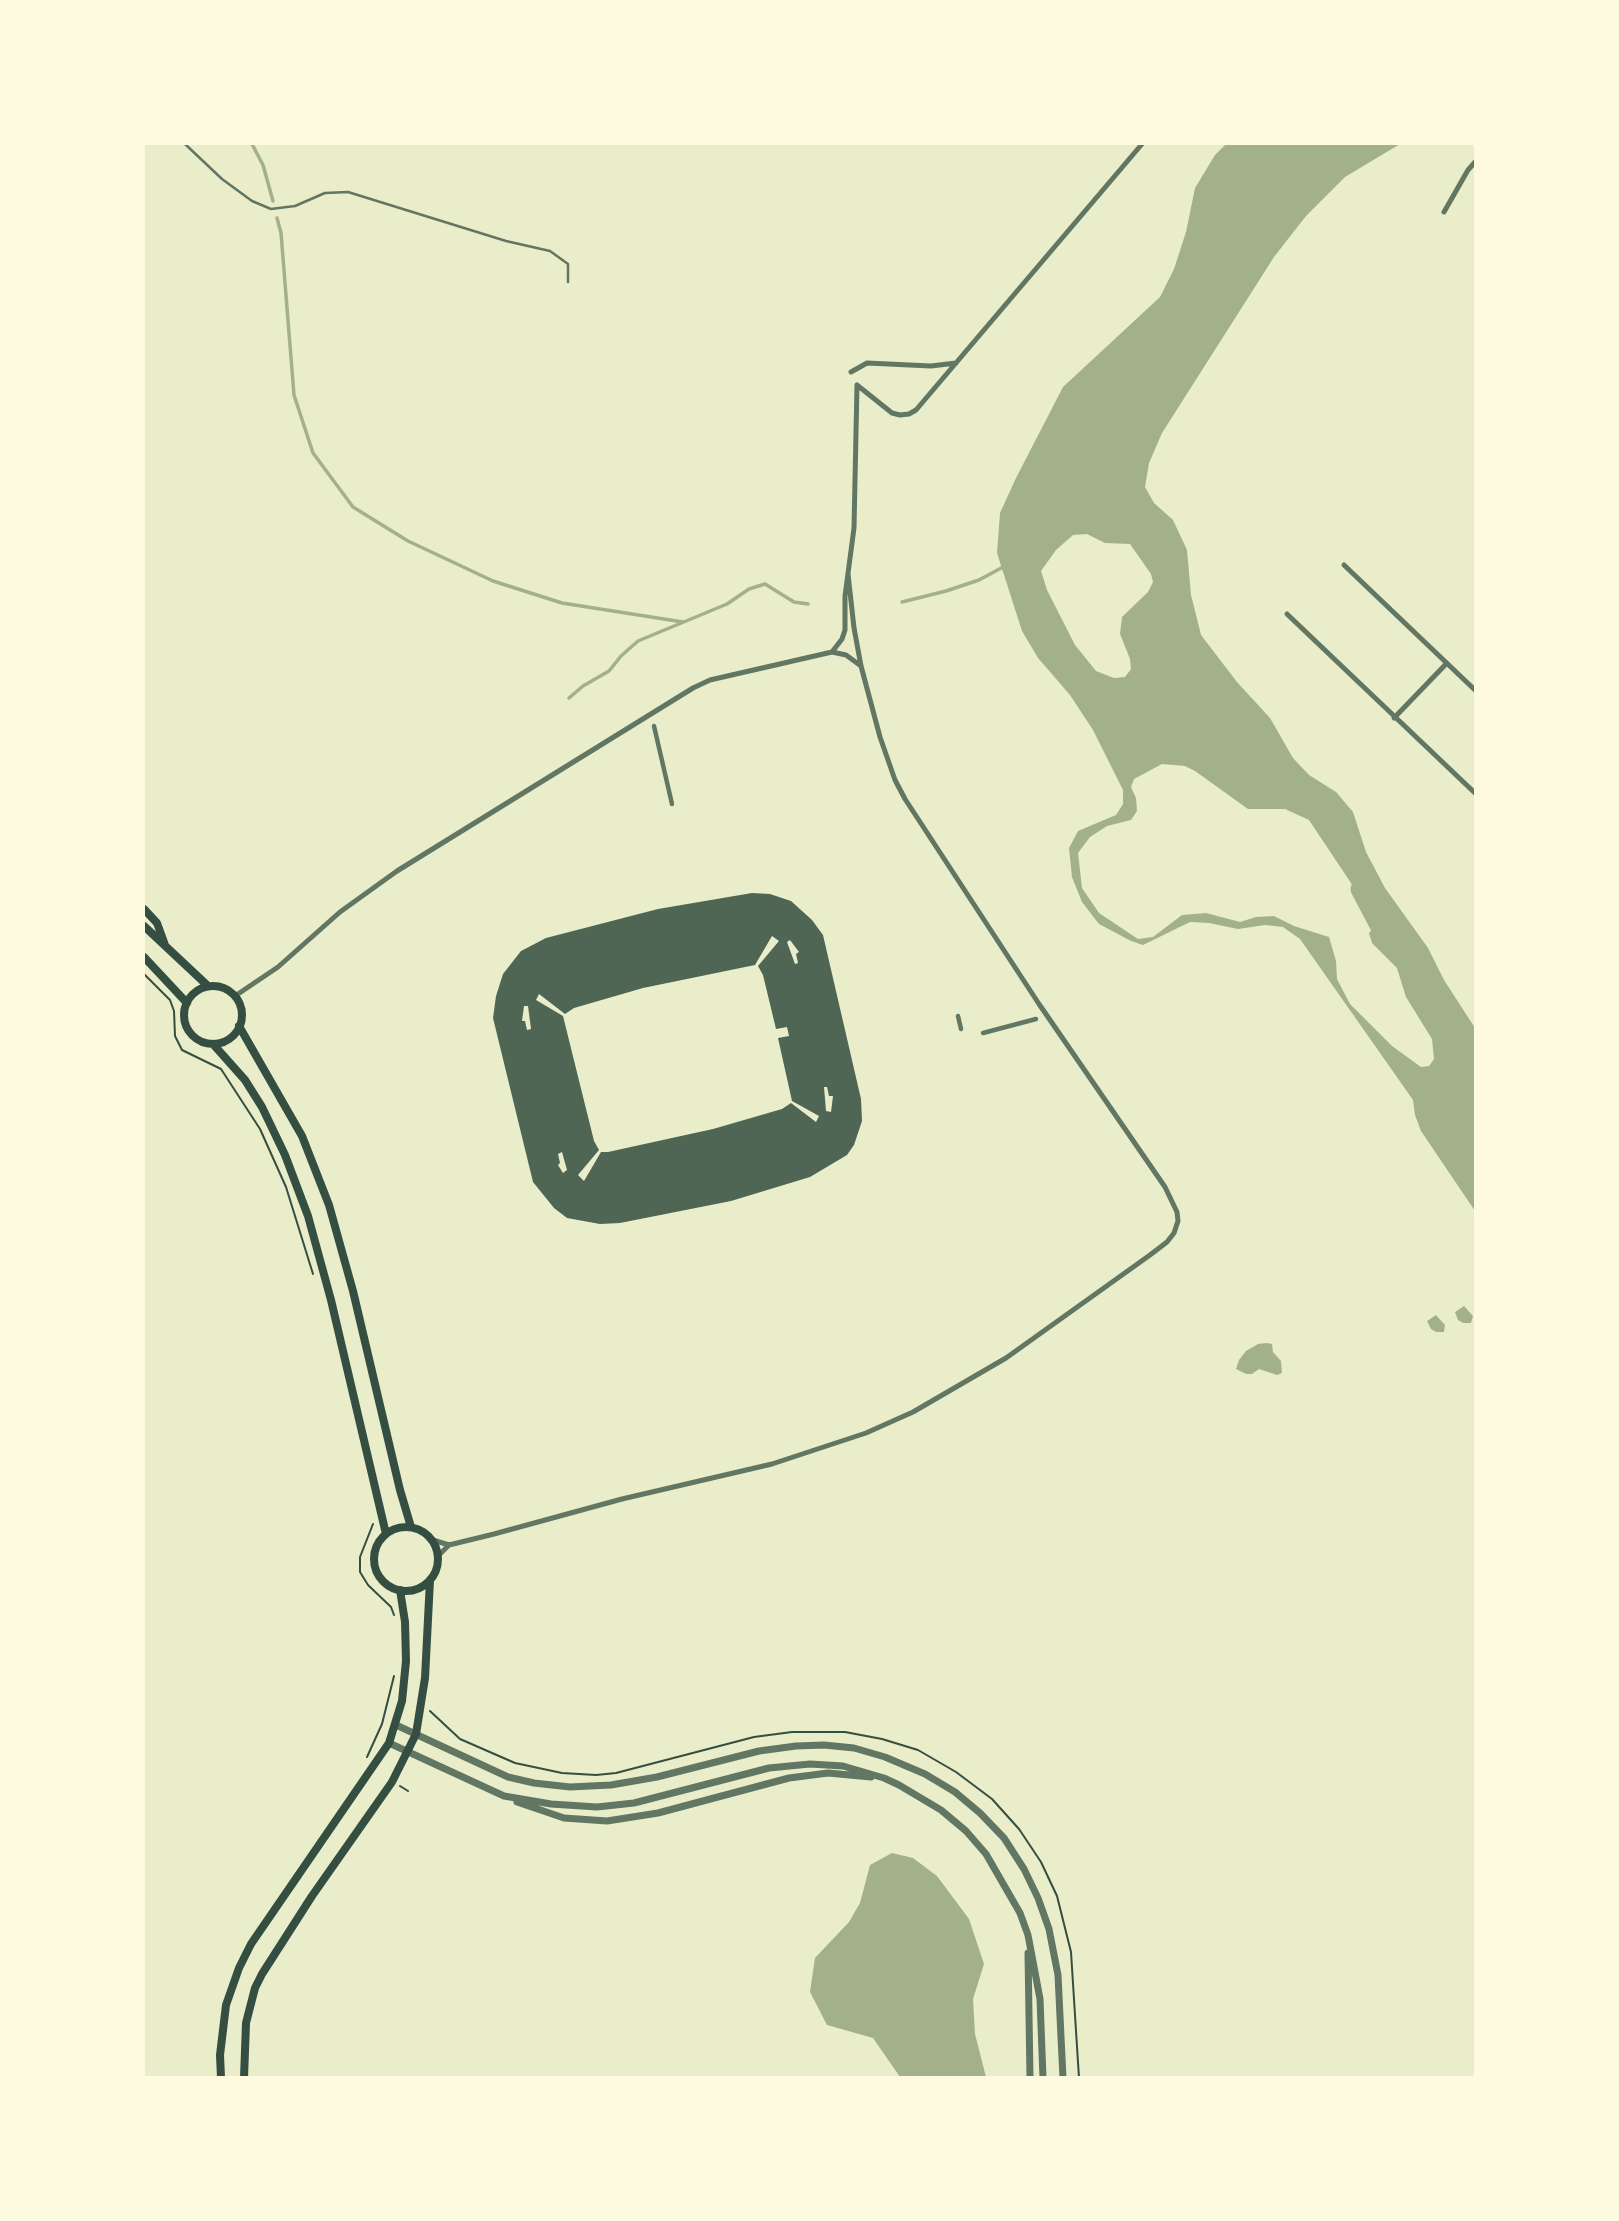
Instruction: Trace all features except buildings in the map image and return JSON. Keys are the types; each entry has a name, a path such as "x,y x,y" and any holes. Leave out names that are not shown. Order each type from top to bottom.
{"main road":[{"path":"144,909 156,923 164,945"},
{"path":"144,926 208,986"},
{"path":"144,957 187,1003"},
{"path":"208,986 227,989 235,996 242,1012 239,1026 229,1039 213,1044 204,1042 189,1030 185,1021 187,1003 200,989 208,986"},
{"path":"239,1026 302,1136 329,1205 411,1527"},
{"path":"213,1044 246,1080 262,1107 285,1155 308,1216 331,1300 386,1534"},
{"path":"246,2077 246,2023 262,1974 312,1896 392,1782 416,1734 425,1678 430,1580 438,1564 438,1556 433,1541 421,1530 402,1527 386,1534 376,1548 375,1566 384,1582 400,1590 416,1590 430,1580"},
{"path":"221,2077 220,2055 226,2005 239,1968 251,1944 389,1743 396,1725 402,1701 406,1661 405,1622 400,1590"}],"street":[{"path":"832,652 844,635 853,528 857,385 892,413 909,414 924,402 1142,144"},
{"path":"1444,212 1475,161"},
{"path":"851,372 867,363 931,366 957,363"},
{"path":"1345,565 1475,691"},
{"path":"433,1541 449,1545 621,1499 772,1464 866,1433 914,1412 1006,1358 1150,1255 1174,1233 1178,1221 1177,1212 1165,1187 1044,1012 905,799 888,761 861,666 848,574"},
{"path":"1287,614 1475,794"},
{"path":"235,996 278,968 340,912 397,871 693,688 710,680 832,652 846,655 861,666"},
{"path":"1394,718 1446,664"},
{"path":"654,726 672,804"},
{"path":"958,1016 961,1028"},
{"path":"983,1032 1036,1019"},
{"path":"438,1556 449,1545"},
{"path":"396,1725 479,1766 508,1777 570,1787 611,1785 657,1777 758,1751 796,1746 854,1748 886,1757 925,1774 955,1792 1004,1838 1024,1869 1038,1898 1049,1929 1058,1975 1063,2077"},
{"path":"389,1743 547,1814 586,1821 649,1815 753,1787 816,1774 884,1778"},
{"path":"504,1796 551,1804 616,1806 769,1768 810,1764 843,1766 884,1778 919,1796 966,1831 986,1854 1020,1913 1028,1935 1040,1999 1043,2077"},
{"path":"1028,1935 1030,2077"}],"lane":[{"path":"184,144 222,179 252,201 271,209 295,205 325,193 348,192 506,241 550,251 568,264 568,282"}],"path":[{"path":"144,974 170,1000 174,1011 175,1036 181,1050 221,1069 260,1129 286,1187 315,1279"},
{"path":"374,1523 360,1557 359,1568 368,1585 391,1607 394,1617"},
{"path":"363,1764 382,1724 395,1674"},
{"path":"434,1712 447,1729 460,1739 515,1763 562,1773 616,1773 754,1737 793,1732 845,1732 918,1750 956,1772 992,1799 1019,1829 1046,1873 1057,1896 1071,1952 1079,2077"}],"shaded area":[{"path":"1226,144 1400,144 1345,177 1306,216 1274,257 1162,433 1149,463 1145,487 1154,503 1173,520 1187,550 1191,595 1201,635 1237,682 1270,718 1293,758 1309,775 1336,792 1353,812 1366,852 1385,888 1428,948 1444,980 1475,1028 1475,1211 1421,1131 1413,1100 1300,939 1283,927 1265,925 1238,929 1190,922 1143,945 1099,924 1082,902 1072,877 1069,848 1078,831 1116,815 1123,804 1123,790 1093,730 1070,695 1038,658 1022,631 997,553 1000,513 1063,387 1160,297 1174,269 1186,232 1195,188 1215,155","holes":["1087,534 1105,543 1130,544 1151,574 1153,582 1148,592 1122,617 1120,634 1131,669 1125,677 1114,678 1096,671 1075,645 1047,590 1041,571 1056,550 1073,535","1162,764 1185,766 1195,771 1248,809 1285,809 1309,820 1353,886 1358,900 1365,910 1375,915 1378,924 1369,933 1372,943 1397,968 1406,997 1432,1039 1434,1059 1429,1066 1421,1067 1392,1046 1350,1004 1337,979 1336,961 1329,937 1294,926 1274,916 1256,917 1240,922 1206,913 1182,915 1153,937 1138,939 1099,913 1082,888 1078,853 1090,837 1107,826 1131,820 1137,811 1136,798 1131,787 1134,779"]},
{"path":"1464,1306 1473,1316 1471,1323 1458,1320 1455,1312"},
{"path":"1436,1315 1445,1325 1444,1332 1431,1329 1427,1321"},
{"path":"1266,1343 1272,1344 1273,1352 1281,1361 1282,1373 1277,1375 1259,1369 1252,1374 1246,1374 1236,1369 1246,1351"},
{"path":"892,1853 913,1858 937,1876 969,1919 984,1964 973,1999 975,2034 986,2077 900,2077 873,2038 827,2025 810,1992 815,1958 849,1922 860,1903 870,1865"}],"waterway":[{"path":"252,144 263,165 273,201"},
{"path":"277,218 281,233 294,395 313,453 353,507 408,541 493,581 562,603 683,622"},
{"path":"902,602 979,580 1005,566"},
{"path":"569,698 583,686 609,671 638,641 727,604 749,589 765,584 794,602 808,604"},
{"path":"1360,889 1390,946"}]}
